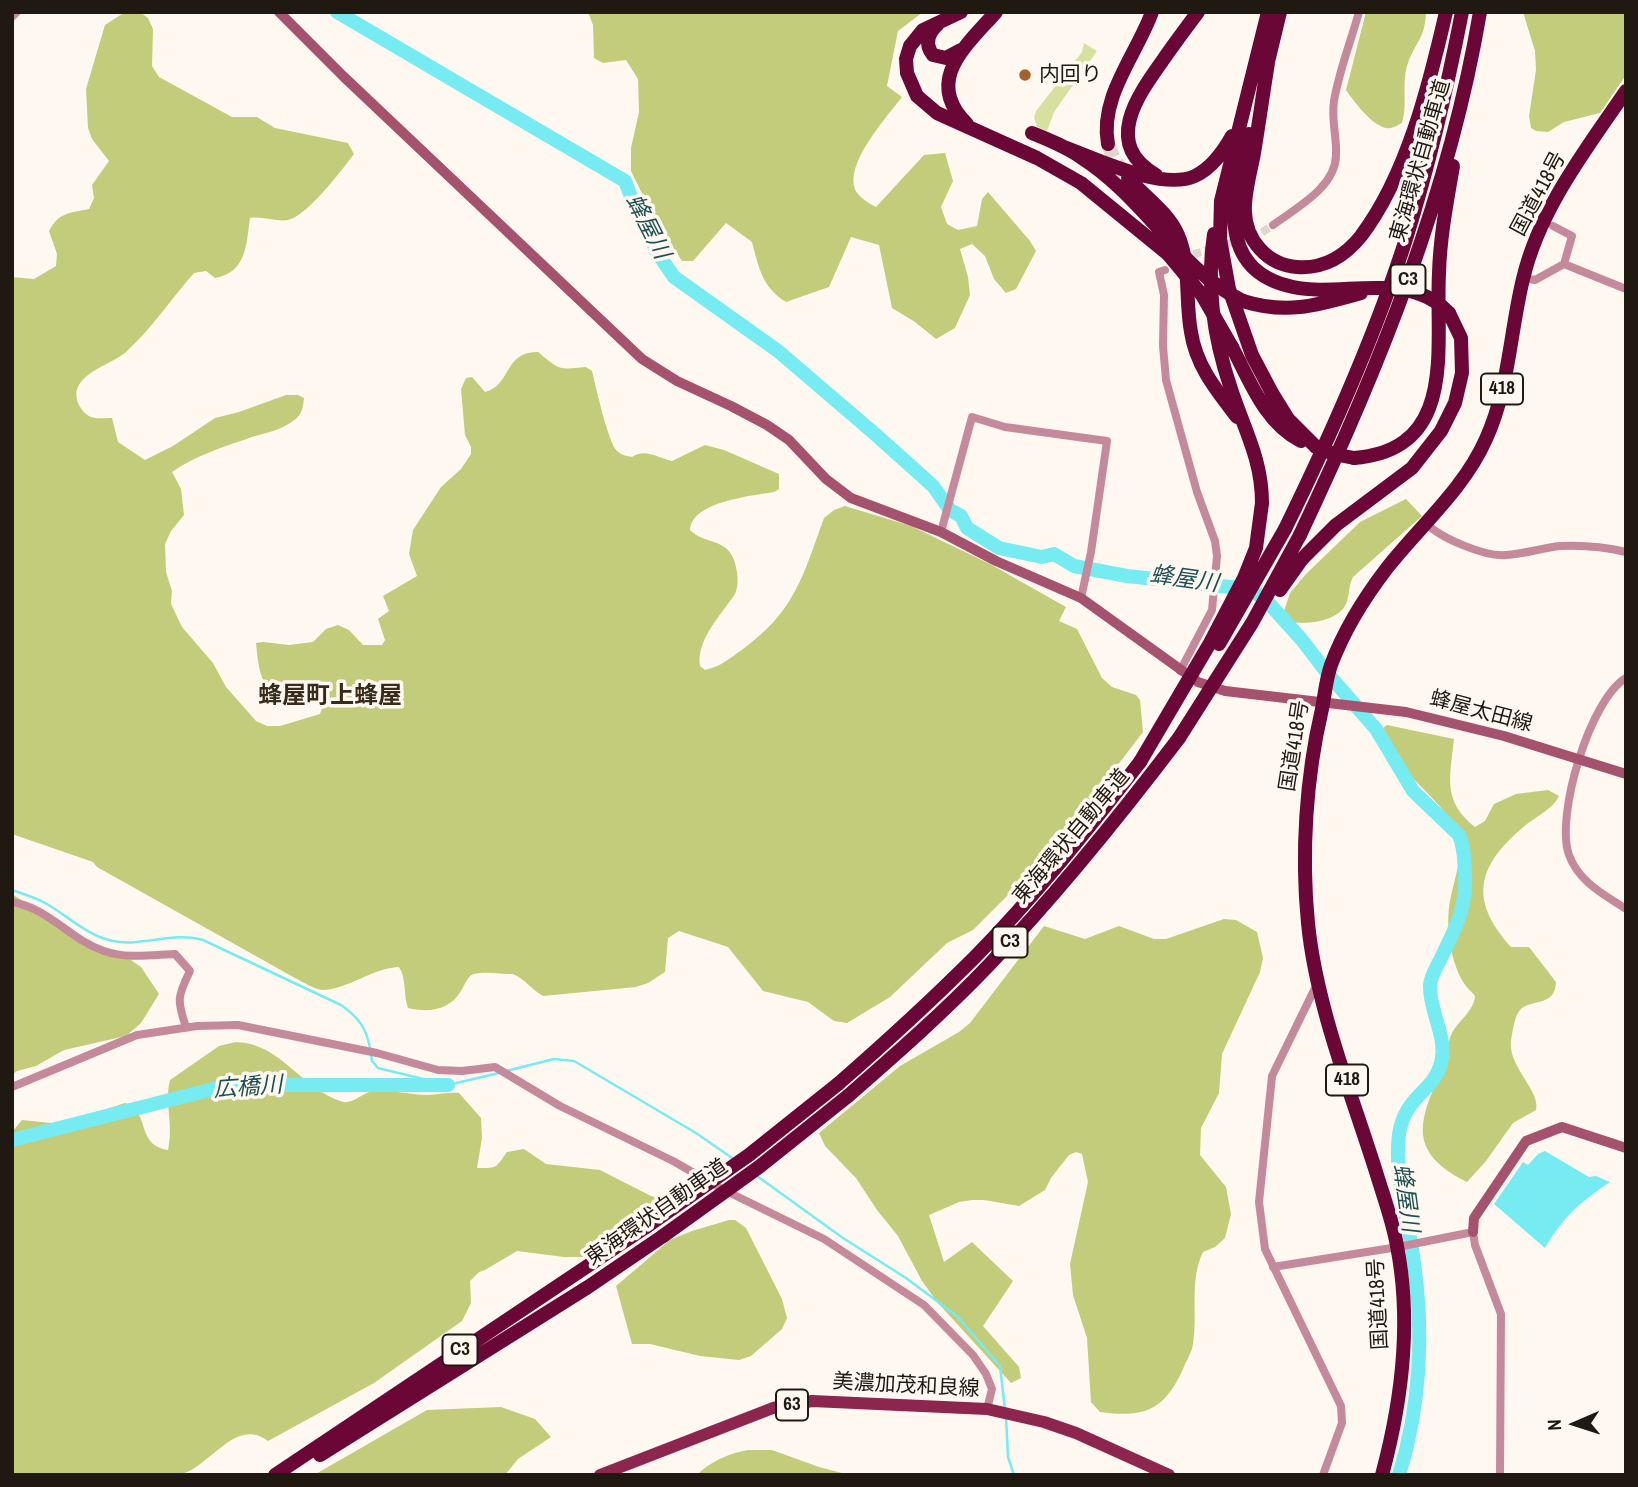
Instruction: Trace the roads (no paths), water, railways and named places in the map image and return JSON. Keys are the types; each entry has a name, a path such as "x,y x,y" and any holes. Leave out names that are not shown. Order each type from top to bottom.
{"highway":[{"path":"961,12 923,30 910,46 906,59 909,81 917,96 930,108 1049,164 1081,183 1168,254 1202,295 1273,420 1291,436 1334,454 1354,458 1379,454 1405,440 1425,417 1436,392 1439,363 1437,310 1443,231 1475,37"},
{"path":"974,130 955,109 949,92 951,66 996,12"},
{"path":"1108,144 1106,126 1112,99 1152,12"},
{"path":"1168,180 1153,173 1136,155 1129,140 1128,122 1138,96 1198,12"},
{"path":"1140,762 1210,643 1244,578 1256,548 1262,503 1260,476 1250,436 1224,367 1212,304 1212,249 1221,201 1268,12"},
{"path":"1179,738 1207,704 1302,559 1336,524 1412,468 1441,431 1455,402 1462,373 1461,338 1449,313 1423,294 1401,289 1294,287 1272,280 1251,264 1243,253 1234,230 1233,202 1280,12"},
{"path":"1268,63 1244,197 1247,229 1256,244 1273,260 1294,267 1319,266 1331,262 1353,246 1373,218 1392,181 1419,111 1446,12"},
{"name":"東海環状自動車道","path":"275,1475 749,1155 838,1084 926,1005 976,956 1063,860 1140,762 1220,644 1285,529 1349,392 1405,241 1441,112 1462,12"},
{"name":"東海環状自動車道","path":"288,1475 587,1287 759,1167 848,1096 987,968 1074,871 1179,738 1258,612 1300,535 1363,398 1422,240 1446,164 1479,12"},
{"path":"942,21 933,28 928,38 930,51 937,57 946,58 964,48"},
{"name":"国道418号","path":"1382,1475 1402,1384 1404,1330 1398,1247 1318,984 1308,922 1306,819 1311,752 1331,666 1359,606 1389,565 1452,493 1474,461 1494,421 1531,251 1553,204 1626,91"},
{"path":"1032,133 1145,175 1168,180 1194,176 1210,166 1231,137 1247,103"},
{"path":"1064,147 1093,165 1138,206 1203,276 1243,301 1288,309 1318,305 1380,288"},
{"path":"1128,178 1165,215 1178,234 1184,254 1190,330 1198,359 1213,386 1250,436"},
{"path":"1221,201 1222,254 1228,289 1243,335 1280,408 1297,430 1316,447"}],"main road":[{"name":"美濃加茂和良線","path":"600,1475 773,1408 812,1401 991,1410 1076,1433 1169,1475"}],"street":[{"path":"12,17 17,12"},
{"name":"蜂屋太田線","path":"279,12 642,359 677,381 767,425 789,440 827,479 851,498 941,532 996,561 1081,598 1198,682 1225,691 1406,712 1504,736 1626,775"},
{"path":"1273,225 1326,183 1334,168 1334,104 1359,12"},
{"path":"1523,278 1535,280 1564,264 1572,236 1553,226"},
{"path":"1564,264 1626,289"},
{"path":"1165,270 1159,272 1164,305 1166,380 1197,492 1216,541 1217,556 1212,610 1180,671"},
{"path":"941,532 972,417 1005,427 1107,441 1091,552 1081,598"},
{"path":"1426,523 1442,535 1493,555 1509,555 1559,546 1586,546 1626,552"},
{"path":"1626,678 1610,691 1597,710 1567,808 1564,830 1569,854 1576,870 1589,885 1626,909"},
{"path":"12,902 39,911 102,951 126,956 175,954 190,971 178,996 179,1009 186,1027"},
{"path":"1318,984 1272,1076 1259,1202 1265,1249 1341,1406 1342,1423 1323,1475"},
{"path":"12,1087 137,1035 186,1027 238,1026 365,1051 438,1070 461,1071 495,1067 560,1106 824,1239 924,1305 974,1355 992,1389 991,1410"},
{"path":"1500,1475 1501,1314 1475,1245 1474,1218 1526,1141 1562,1127 1626,1148"},
{"path":"1273,1267 1473,1232"}],"water":[{"path":"1545,1151 1589,1177 1596,1176 1610,1182 1573,1211 1545,1248 1494,1204 1523,1162 1528,1165 1538,1154"}],"waterway":[{"name":"蜂屋川","path":"337,12 625,181 636,210 646,223 656,251 674,277 778,351 875,434 933,486 950,510 961,516 967,528 999,548 1042,557 1054,554 1074,566 1127,576 1239,588 1254,592 1265,599 1376,729 1413,791 1459,835 1465,871 1463,905 1430,985 1442,1044 1441,1063 1432,1081 1407,1111 1399,1134 1398,1164 1419,1310 1416,1393 1399,1475"},
{"path":"12,890 43,902 104,939 124,942 180,937 203,940 341,1005 360,1023 370,1048"},
{"path":"371,1055 378,1068 448,1085 499,1073"},
{"path":"506,1071 554,1059 574,1061 696,1133 735,1160"},
{"name":"広橋川","path":"12,1140 229,1085 448,1085"},
{"path":"757,1176 957,1316 1000,1366 1005,1410"},
{"path":"1006,1416 1008,1457 1014,1475"}],"tunnel":[{"path":"1108,144 1114,159 1125,174"},
{"path":"1182,258 1261,233 1273,225"}],"place":[{"name":"内回り","path":"1025,75"}],"district":[{"name":"蜂屋町上蜂屋","path":"330,697"}]}
